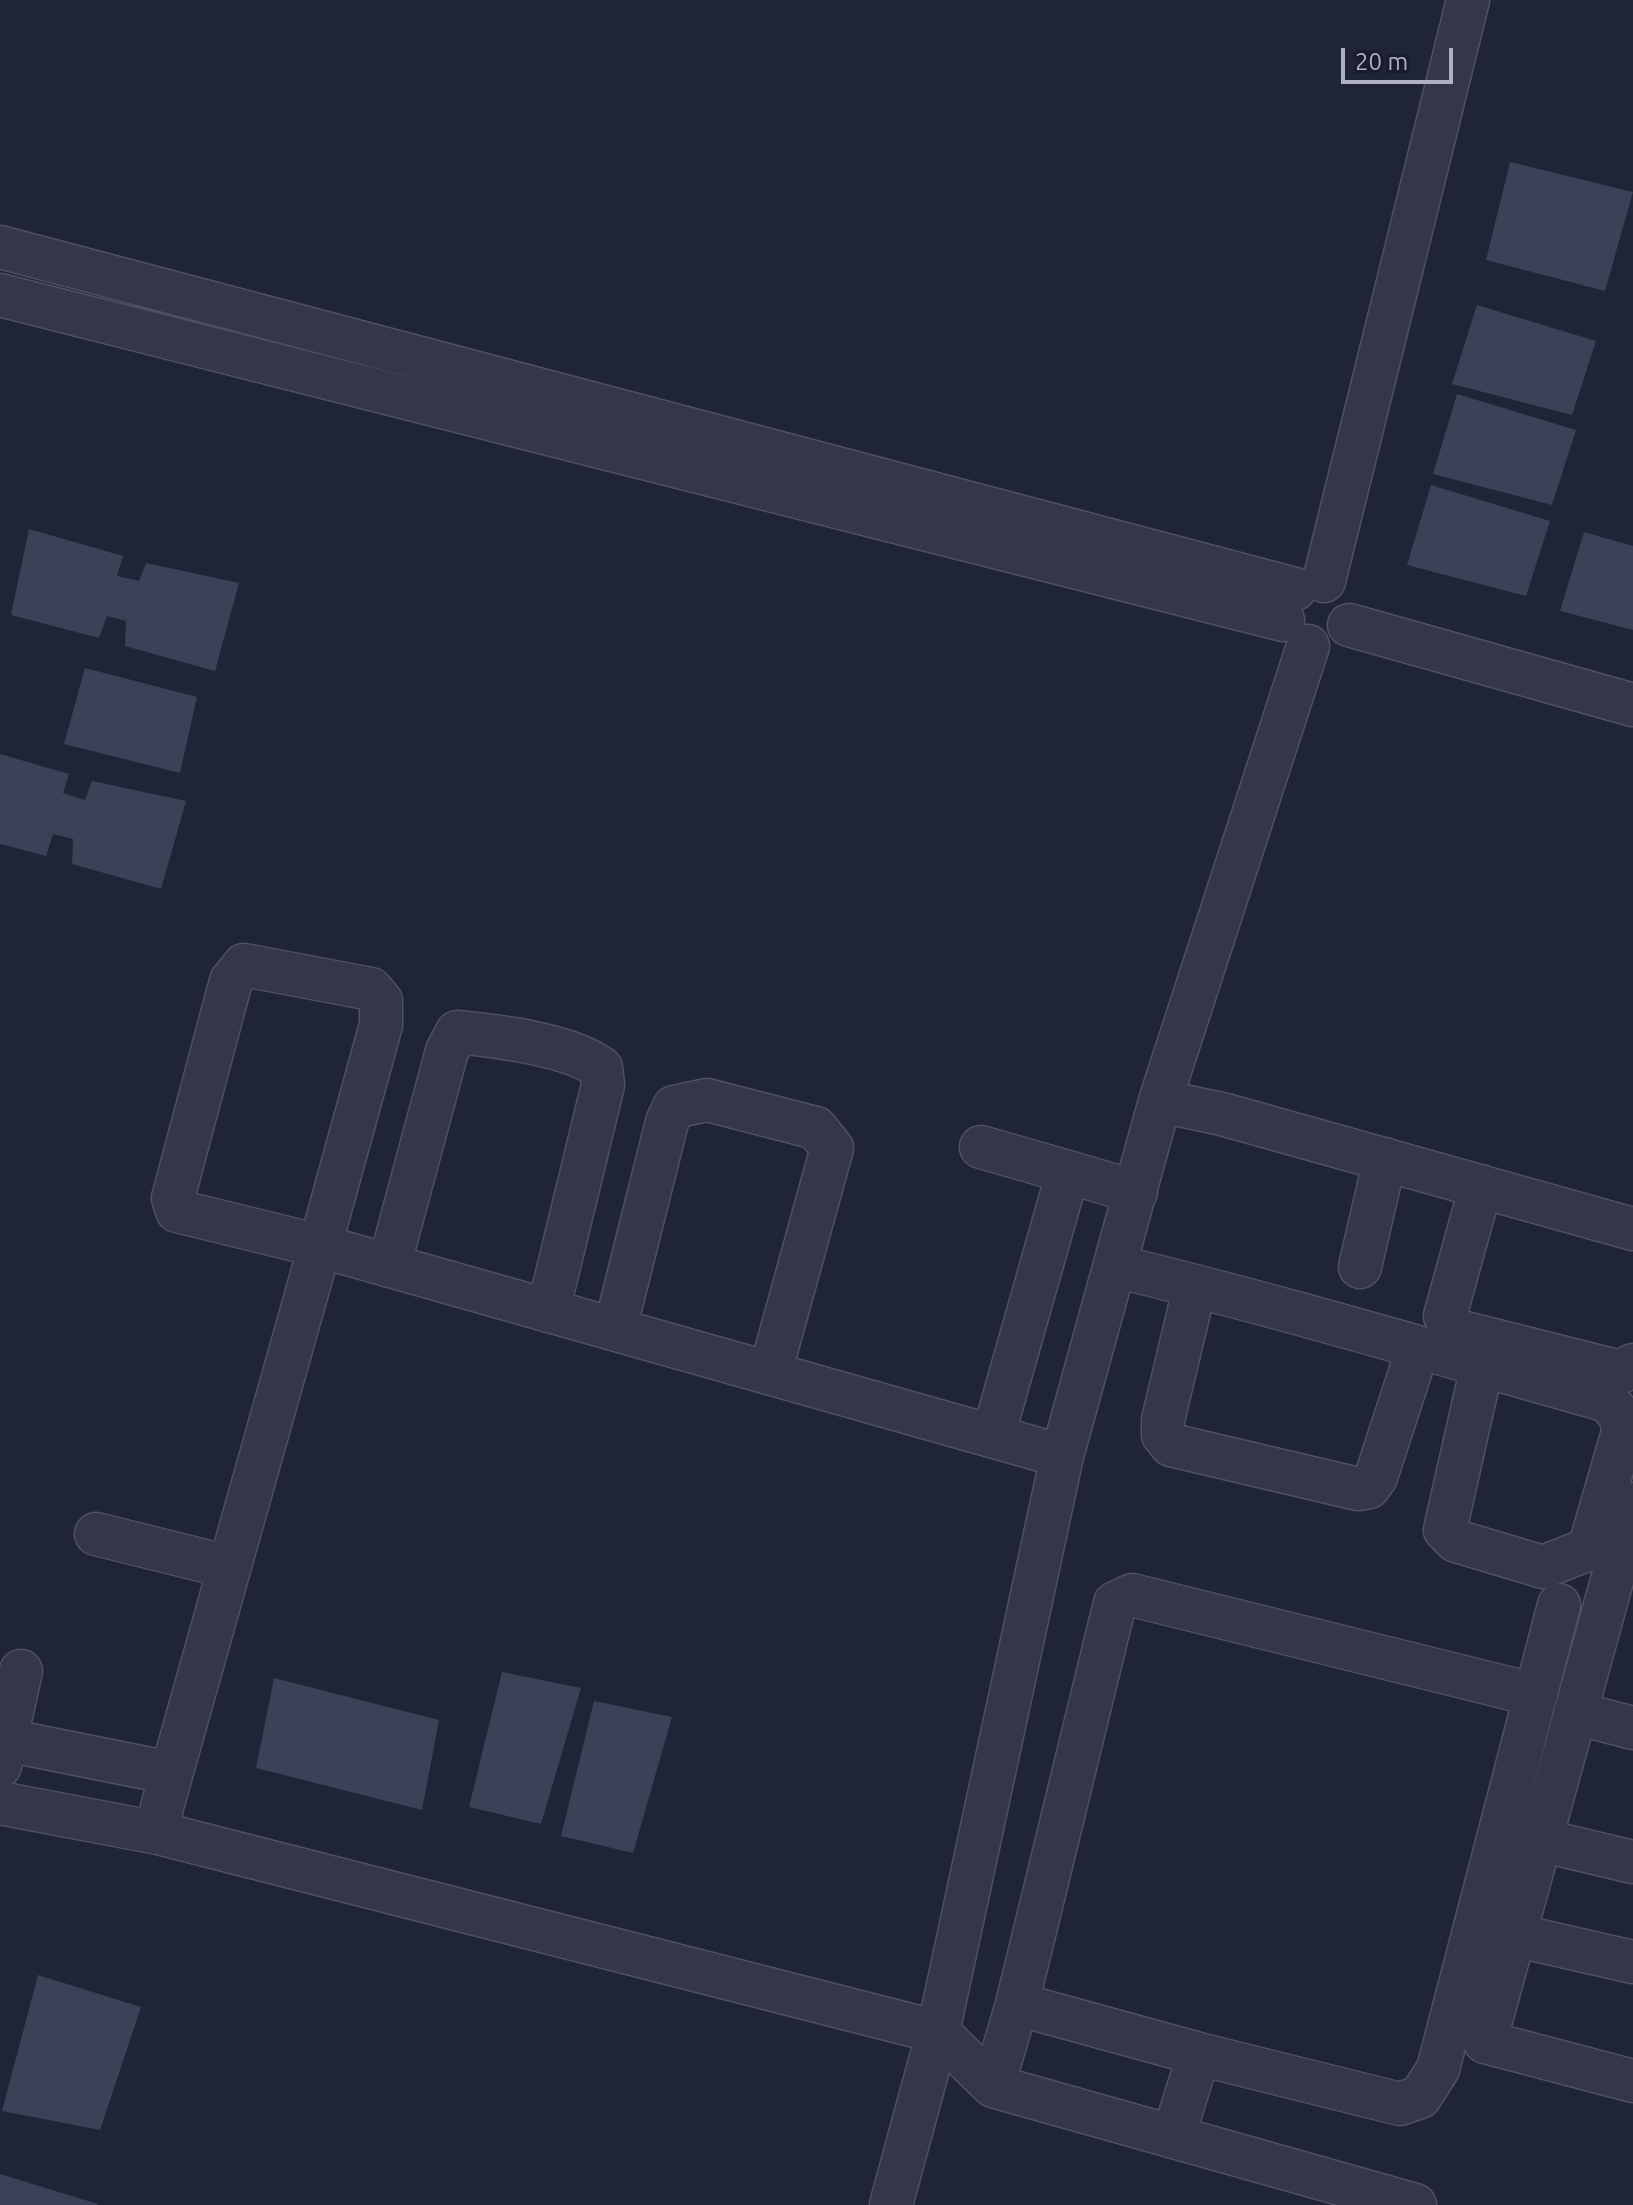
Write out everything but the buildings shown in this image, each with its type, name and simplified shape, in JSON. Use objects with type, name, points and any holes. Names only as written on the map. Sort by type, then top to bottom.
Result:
[{"type":"street","points":[[891,2205],[938,2032],[1062,1456],[1160,1101],[1303,609],[1468,0]]},
{"type":"street","points":[[0,247],[1303,609],[1325,647],[1343,635],[1349,625],[1633,705]]},
{"type":"street","points":[[0,295],[1303,609]]},
{"type":"street","points":[[158,1833],[171,1773],[320,1246],[381,1025],[381,1001],[371,989],[244,965],[231,981],[173,1198],[177,1211],[320,1246],[1062,1456]]},
{"type":"street","points":[[389,1266],[447,1051],[457,1032],[497,1036],[587,1057],[601,1068],[603,1085],[548,1311]]},
{"type":"street","points":[[615,1329],[667,1122],[674,1107],[707,1100],[816,1128],[832,1148],[770,1373]]},
{"type":"street","points":[[1160,1101],[1222,1114],[1633,1229]]},
{"type":"street","points":[[981,1147],[1136,1192]]},
{"type":"street","points":[[1360,1267],[1385,1159]]},
{"type":"street","points":[[993,1436],[1068,1172]]},
{"type":"street","points":[[1481,1186],[1445,1316],[1454,1330],[1621,1372],[1633,1365]]},
{"type":"street","points":[[1115,1266],[1195,1286],[1608,1401],[1621,1417],[1623,1432],[1589,1549],[1543,1567],[1456,1541],[1445,1530],[1482,1366]]},
{"type":"street","points":[[1195,1286],[1163,1420],[1163,1435],[1171,1445],[1358,1489],[1369,1487],[1376,1477],[1418,1348]]},
{"type":"street","points":[[1633,1504],[1623,1578],[1575,1713],[1485,2042],[1633,2081]]},
{"type":"street","points":[[96,1534],[229,1567]]},
{"type":"street","points":[[993,2086],[1017,2004],[1115,1603],[1132,1595],[1536,1695]]},
{"type":"street","points":[[1017,2004],[1400,2104],[1420,2097],[1438,2069],[1559,1605]]},
{"type":"street","points":[[21,1671],[3,1753],[171,1773]]},
{"type":"street","points":[[1575,1713],[1633,1728]]},
{"type":"street","points":[[0,1803],[158,1833],[938,2032],[993,2086],[1415,2205]]},
{"type":"street","points":[[1540,1840],[1633,1862]]},
{"type":"street","points":[[1514,1935],[1633,1962]]},
{"type":"street","points":[[1173,2137],[1199,2054]]}]
